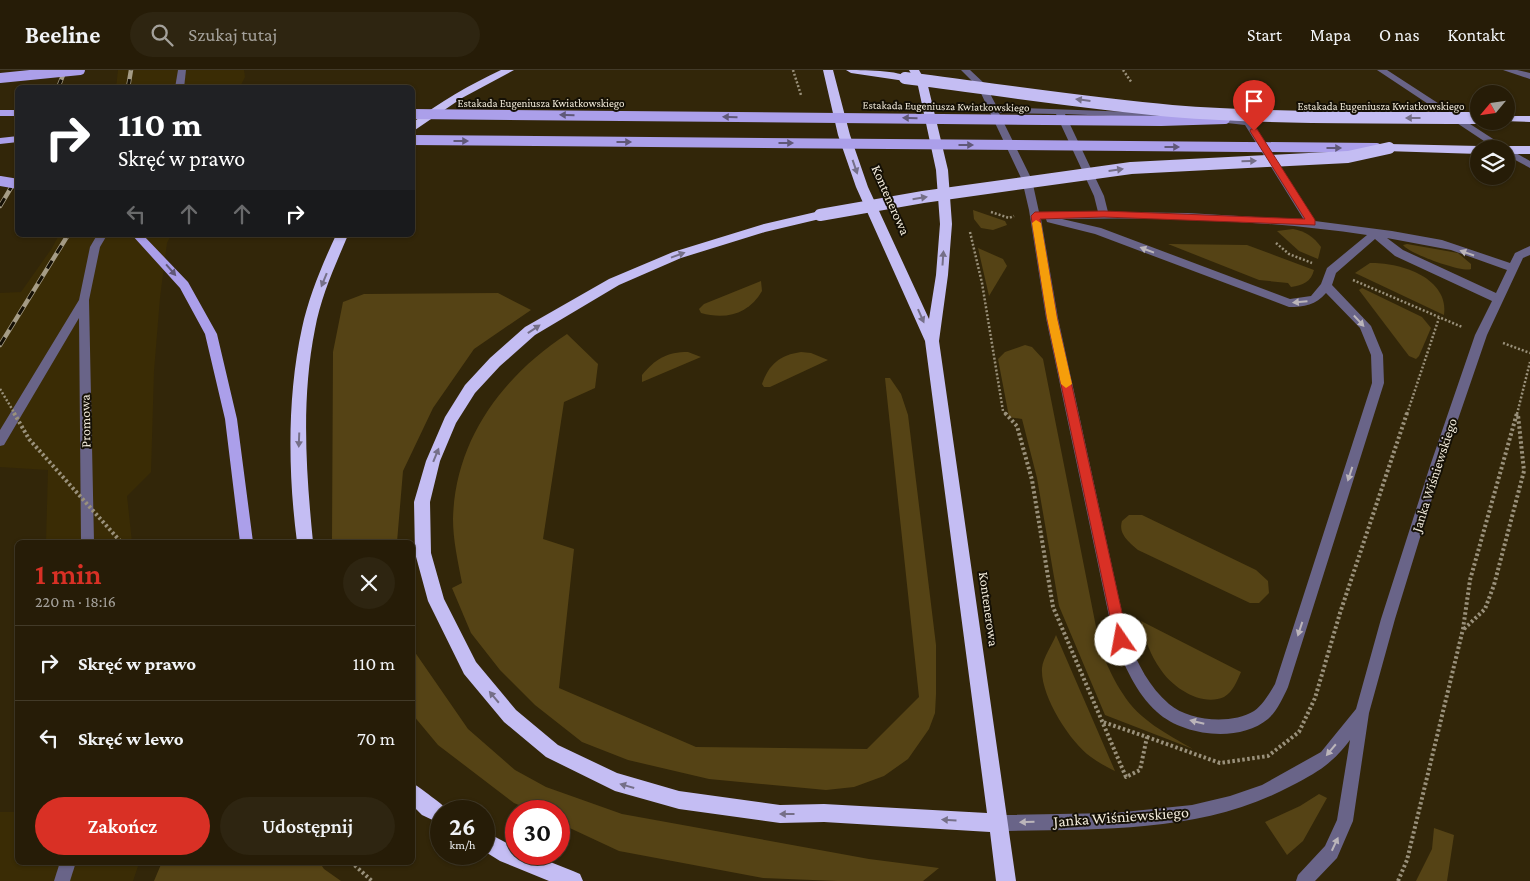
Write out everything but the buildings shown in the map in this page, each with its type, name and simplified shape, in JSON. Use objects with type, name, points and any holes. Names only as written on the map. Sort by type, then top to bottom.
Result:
[{"type":"highway","points":[[415,127],[442,105],[475,86],[509,70]]},
{"type":"highway","name":"Kontenerowa","points":[[828,70],[844,135],[862,187],[932,341]]},
{"type":"highway","points":[[851,70],[1132,107],[1317,117]]},
{"type":"highway","name":"Kontenerowa","points":[[914,70],[923,86],[943,179],[946,224],[943,267],[932,341],[1006,881]]},
{"type":"highway","name":"Estakada Eugeniusza Kwiatkowskiego","points":[[1317,117],[1470,118]]},
{"type":"highway","points":[[1515,119],[1530,119]]},
{"type":"highway","points":[[998,823],[824,813],[780,814],[679,800],[615,782],[552,751],[510,716],[470,668],[436,601],[423,553],[422,502],[433,461],[450,421],[470,389],[495,362],[530,331],[568,307],[614,282],[677,255],[820,214],[924,197],[1131,168],[1348,157],[1390,148],[1470,150]]},
{"type":"highway","points":[[1515,150],[1530,150]]},
{"type":"highway","points":[[305,540],[298,475],[304,353],[316,300],[341,237]]},
{"type":"highway","points":[[415,795],[430,809]]},
{"type":"highway","points":[[495,847],[507,854],[573,881]]},
{"type":"main road","points":[[0,78],[80,70]]},
{"type":"main road","points":[[0,112],[15,113]]},
{"type":"main road","name":"Estakada Eugeniusza Kwiatkowskiego","points":[[415,114],[1161,121],[1317,117]]},
{"type":"main road","points":[[0,137],[15,138]]},
{"type":"main road","points":[[0,141],[15,138]]},
{"type":"main road","points":[[415,140],[1390,148]]},
{"type":"main road","points":[[0,181],[15,184]]},
{"type":"main road","points":[[139,237],[184,285],[211,334],[231,419],[247,540]]},
{"type":"street","points":[[180,85],[182,70]]},
{"type":"street","points":[[965,70],[982,86],[1027,180],[1052,318],[1121,640],[1134,672],[1150,695],[1175,716],[1202,724],[1222,726],[1242,724],[1259,716],[1272,704],[1283,679],[1378,383],[1377,355],[1365,326],[1326,286]]},
{"type":"street","points":[[1381,70],[1490,140]]},
{"type":"street","points":[[1507,70],[1530,76]]},
{"type":"street","points":[[994,110],[1143,114],[1248,122],[1311,223]]},
{"type":"street","points":[[1059,111],[1099,196],[1104,214]]},
{"type":"street","points":[[1515,156],[1530,165]]},
{"type":"street","points":[[1035,216],[1104,214],[1311,223],[1443,244],[1513,268]]},
{"type":"street","points":[[1035,216],[1097,231],[1289,303],[1299,303],[1315,299],[1326,286],[1331,270],[1375,233]]},
{"type":"street","points":[[1375,233],[1399,253],[1498,299]]},
{"type":"street","name":"Promowa","points":[[87,540],[84,300],[95,247],[101,237]]},
{"type":"street","name":"Janka Wiśniewskiego","points":[[1304,881],[1331,852],[1346,821],[1362,713],[1388,619],[1436,466],[1481,334],[1519,256],[1530,250]]},
{"type":"street","name":"Promowa","points":[[0,441],[84,300]]},
{"type":"street","name":"Janka Wiśniewskiego","points":[[998,823],[1135,819],[1208,810],[1252,796],[1286,782],[1325,757],[1362,713]]},
{"type":"street","points":[[62,881],[67,865]]},
{"type":"path","points":[[793,70],[799,94],[815,103],[836,104]]},
{"type":"path","points":[[970,231],[982,283],[1003,411],[1017,426],[1032,480],[1053,607],[1126,777],[1140,770],[1147,737],[1103,722]]},
{"type":"path","points":[[1399,880],[1407,860],[1463,629],[1470,580],[1530,362]]},
{"type":"path","points":[[0,389],[29,439],[119,540]]},
{"type":"path","points":[[1463,629],[1486,609],[1524,471],[1517,413]]},
{"type":"path","points":[[354,865],[372,881]]},
{"type":"shaded area","points":[[118,70],[244,70],[245,77],[241,85],[116,85]]},
{"type":"shaded area","points":[[973,210],[1005,221],[1007,225],[993,230],[981,228],[974,219]]},
{"type":"shaded area","points":[[1293,229],[1305,233],[1318,243],[1321,247],[1318,259],[1299,251],[1277,231]]},
{"type":"shaded area","points":[[58,237],[170,237],[167,243],[160,298],[154,371],[151,472],[127,496],[132,540],[46,540],[48,470],[0,467],[0,293],[21,292]]},
{"type":"shaded area","points":[[1168,244],[1247,245],[1314,270],[1306,282],[1291,287],[1288,283],[1259,280]]},
{"type":"shaded area","points":[[1407,244],[1458,253],[1471,264],[1471,269],[1457,268],[1424,257],[1403,245]]},
{"type":"shaded area","points":[[978,248],[1003,259],[1007,266],[989,296]]},
{"type":"shaded area","points":[[1370,263],[1394,265],[1420,274],[1439,291],[1443,302],[1444,315],[1355,273]]},
{"type":"shaded area","points":[[761,281],[762,291],[757,299],[744,310],[719,316],[701,313],[699,309],[704,304]]},
{"type":"shaded area","points":[[1362,288],[1422,317],[1431,328],[1416,359],[1409,356],[1359,290]]},
{"type":"shaded area","points":[[498,293],[531,310],[474,349],[433,408],[403,471],[397,540],[332,540],[333,352],[343,302],[364,294]]},
{"type":"shaded area","points":[[567,334],[598,364],[595,388],[564,402],[543,539],[574,549],[559,688],[696,747],[867,749],[919,697],[885,378],[890,378],[901,394],[908,415],[936,645],[935,713],[929,729],[908,759],[884,776],[854,787],[826,790],[709,779],[628,760],[582,742],[535,705],[500,670],[471,633],[452,588],[462,583],[453,527],[456,490],[463,462],[473,436],[487,412],[522,369]]},
{"type":"shaded area","points":[[1025,345],[1032,347],[1043,359],[1101,652],[1120,689],[1137,711],[1154,726],[1193,749],[1105,715],[1059,606],[1037,478],[1022,419],[1009,417],[998,359],[1005,352]]},
{"type":"shaded area","points":[[688,352],[701,357],[642,382],[642,375],[662,357],[674,353]]},
{"type":"shaded area","points":[[801,352],[811,353],[828,360],[770,387],[764,387],[762,384],[765,377],[776,362],[787,355]]},
{"type":"shaded area","points":[[1129,515],[1142,515],[1256,570],[1268,581],[1269,593],[1259,603],[1250,603],[1138,550],[1123,534],[1122,521]]},
{"type":"shaded area","points":[[1141,621],[1241,672],[1232,689],[1224,697],[1207,700],[1198,698],[1180,689],[1166,677],[1154,659]]},
{"type":"shaded area","points":[[1056,635],[1115,771],[1091,757],[1074,741],[1051,704],[1043,679],[1042,668]]},
{"type":"shaded area","points":[[415,652],[468,729],[515,770],[546,787],[622,814],[869,859],[939,868],[923,881],[837,881],[763,878],[619,851],[570,828],[570,800],[510,800],[438,745],[415,717]]},
{"type":"shaded area","points":[[1319,794],[1327,798],[1303,841],[1287,855],[1265,822],[1300,806]]},
{"type":"shaded area","points":[[0,812],[15,812],[15,865],[138,865],[133,881],[0,881]]},
{"type":"shaded area","points":[[1434,828],[1454,835],[1447,881],[1416,881],[1432,849]]},
{"type":"shaded area","points":[[161,865],[321,865],[341,881],[154,881]]},
{"type":"railway","points":[[59,85],[65,70]]},
{"type":"railway","points":[[128,85],[131,70]]},
{"type":"railway","points":[[0,206],[15,181]]},
{"type":"railway","points":[[0,345],[67,237]]},
{"type":"slow traffic","points":[[1036,223],[1052,318],[1066,384]]},
{"type":"route","points":[[1121,640],[1052,318],[1035,216],[1104,214],[1259,219],[1311,223],[1286,186],[1254,131]]}]
